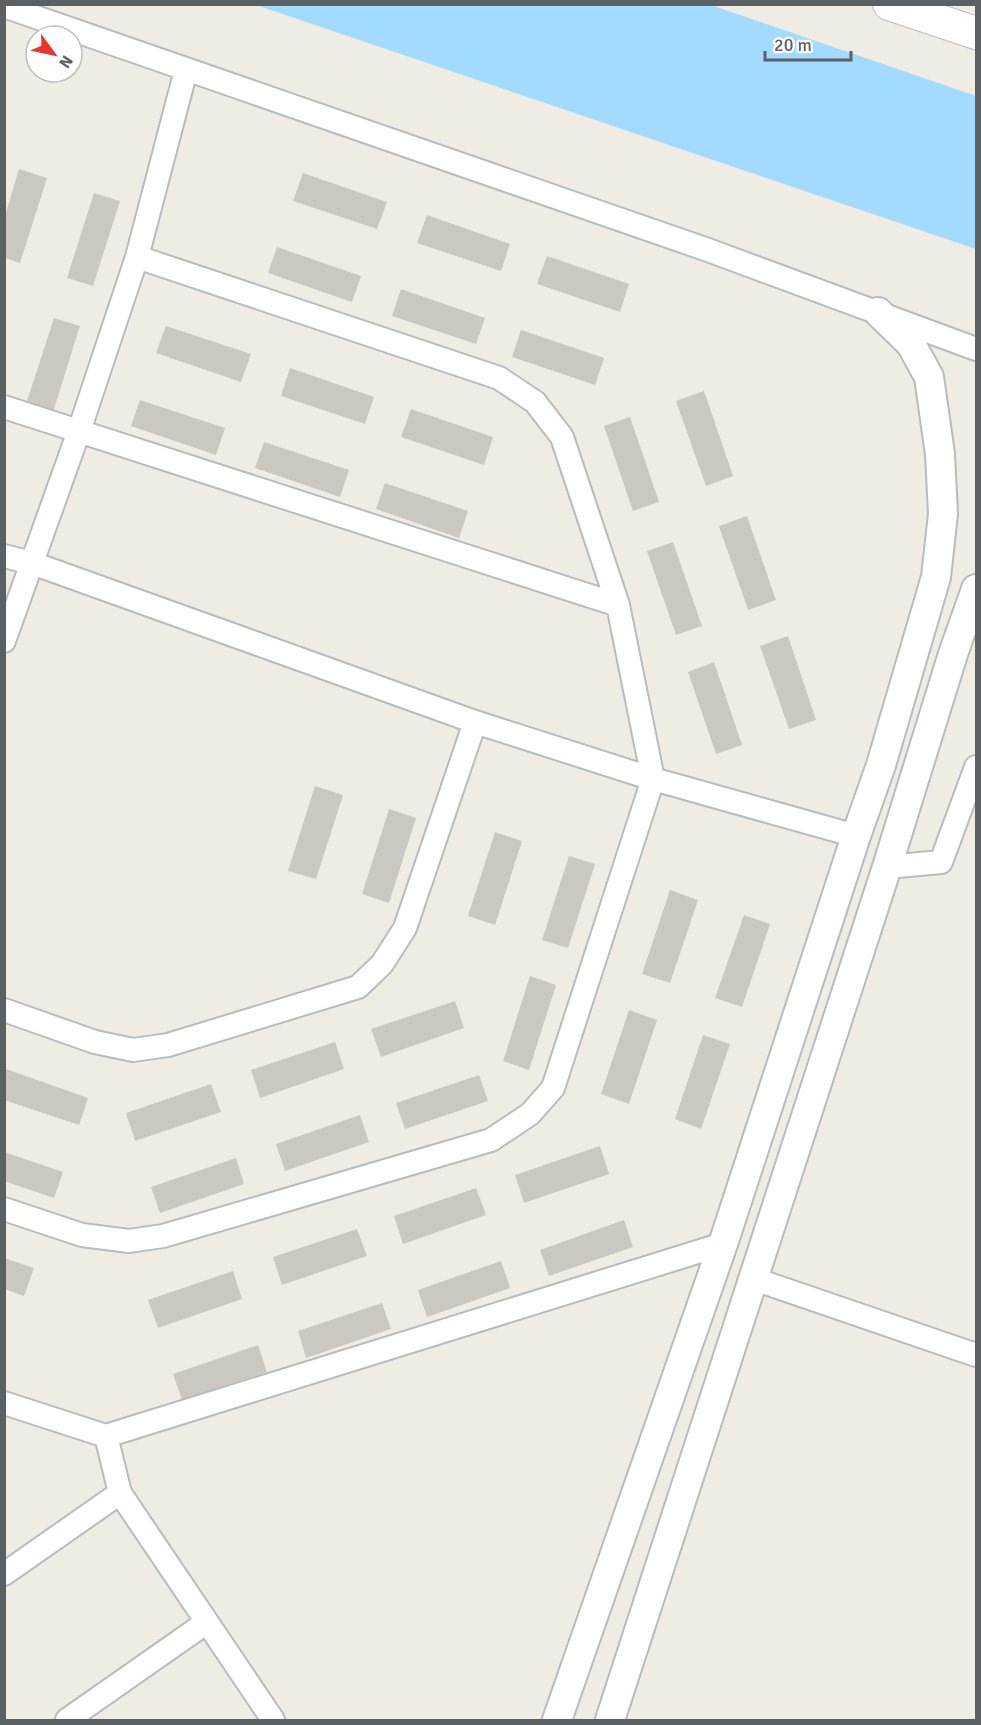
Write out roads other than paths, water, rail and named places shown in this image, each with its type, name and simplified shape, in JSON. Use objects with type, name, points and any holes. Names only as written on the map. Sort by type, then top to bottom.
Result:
[{"type":"main road","points":[[890,4],[976,33]]},
{"type":"street","points":[[4,6],[697,246],[976,349]]},
{"type":"street","points":[[4,641],[79,431],[136,257],[186,70]]},
{"type":"street","points":[[4,1209],[82,1235],[129,1241],[162,1236],[490,1140],[530,1114],[553,1088],[653,779],[618,605],[562,436],[534,402],[499,378],[136,257]]},
{"type":"street","points":[[557,1720],[723,1244],[881,765],[936,577],[943,514],[940,454],[929,377],[911,344],[878,312]]},
{"type":"street","points":[[4,407],[618,605]]},
{"type":"street","points":[[4,556],[32,563],[475,722],[653,779],[856,836]]},
{"type":"street","points":[[610,1720],[888,867],[953,654],[976,589]]},
{"type":"street","points":[[4,1010],[95,1042],[133,1050],[168,1044],[358,987],[382,964],[405,928],[475,722]]},
{"type":"street","points":[[888,867],[941,862],[976,767]]},
{"type":"street","points":[[4,1402],[106,1436],[723,1244]]},
{"type":"street","points":[[754,1279],[976,1355]]},
{"type":"street","points":[[106,1436],[120,1493],[273,1720]]},
{"type":"street","points":[[4,1574],[120,1493]]},
{"type":"street","points":[[67,1720],[207,1622]]},
{"type":"water","points":[[256,5],[711,5],[976,96],[976,249]]}]
